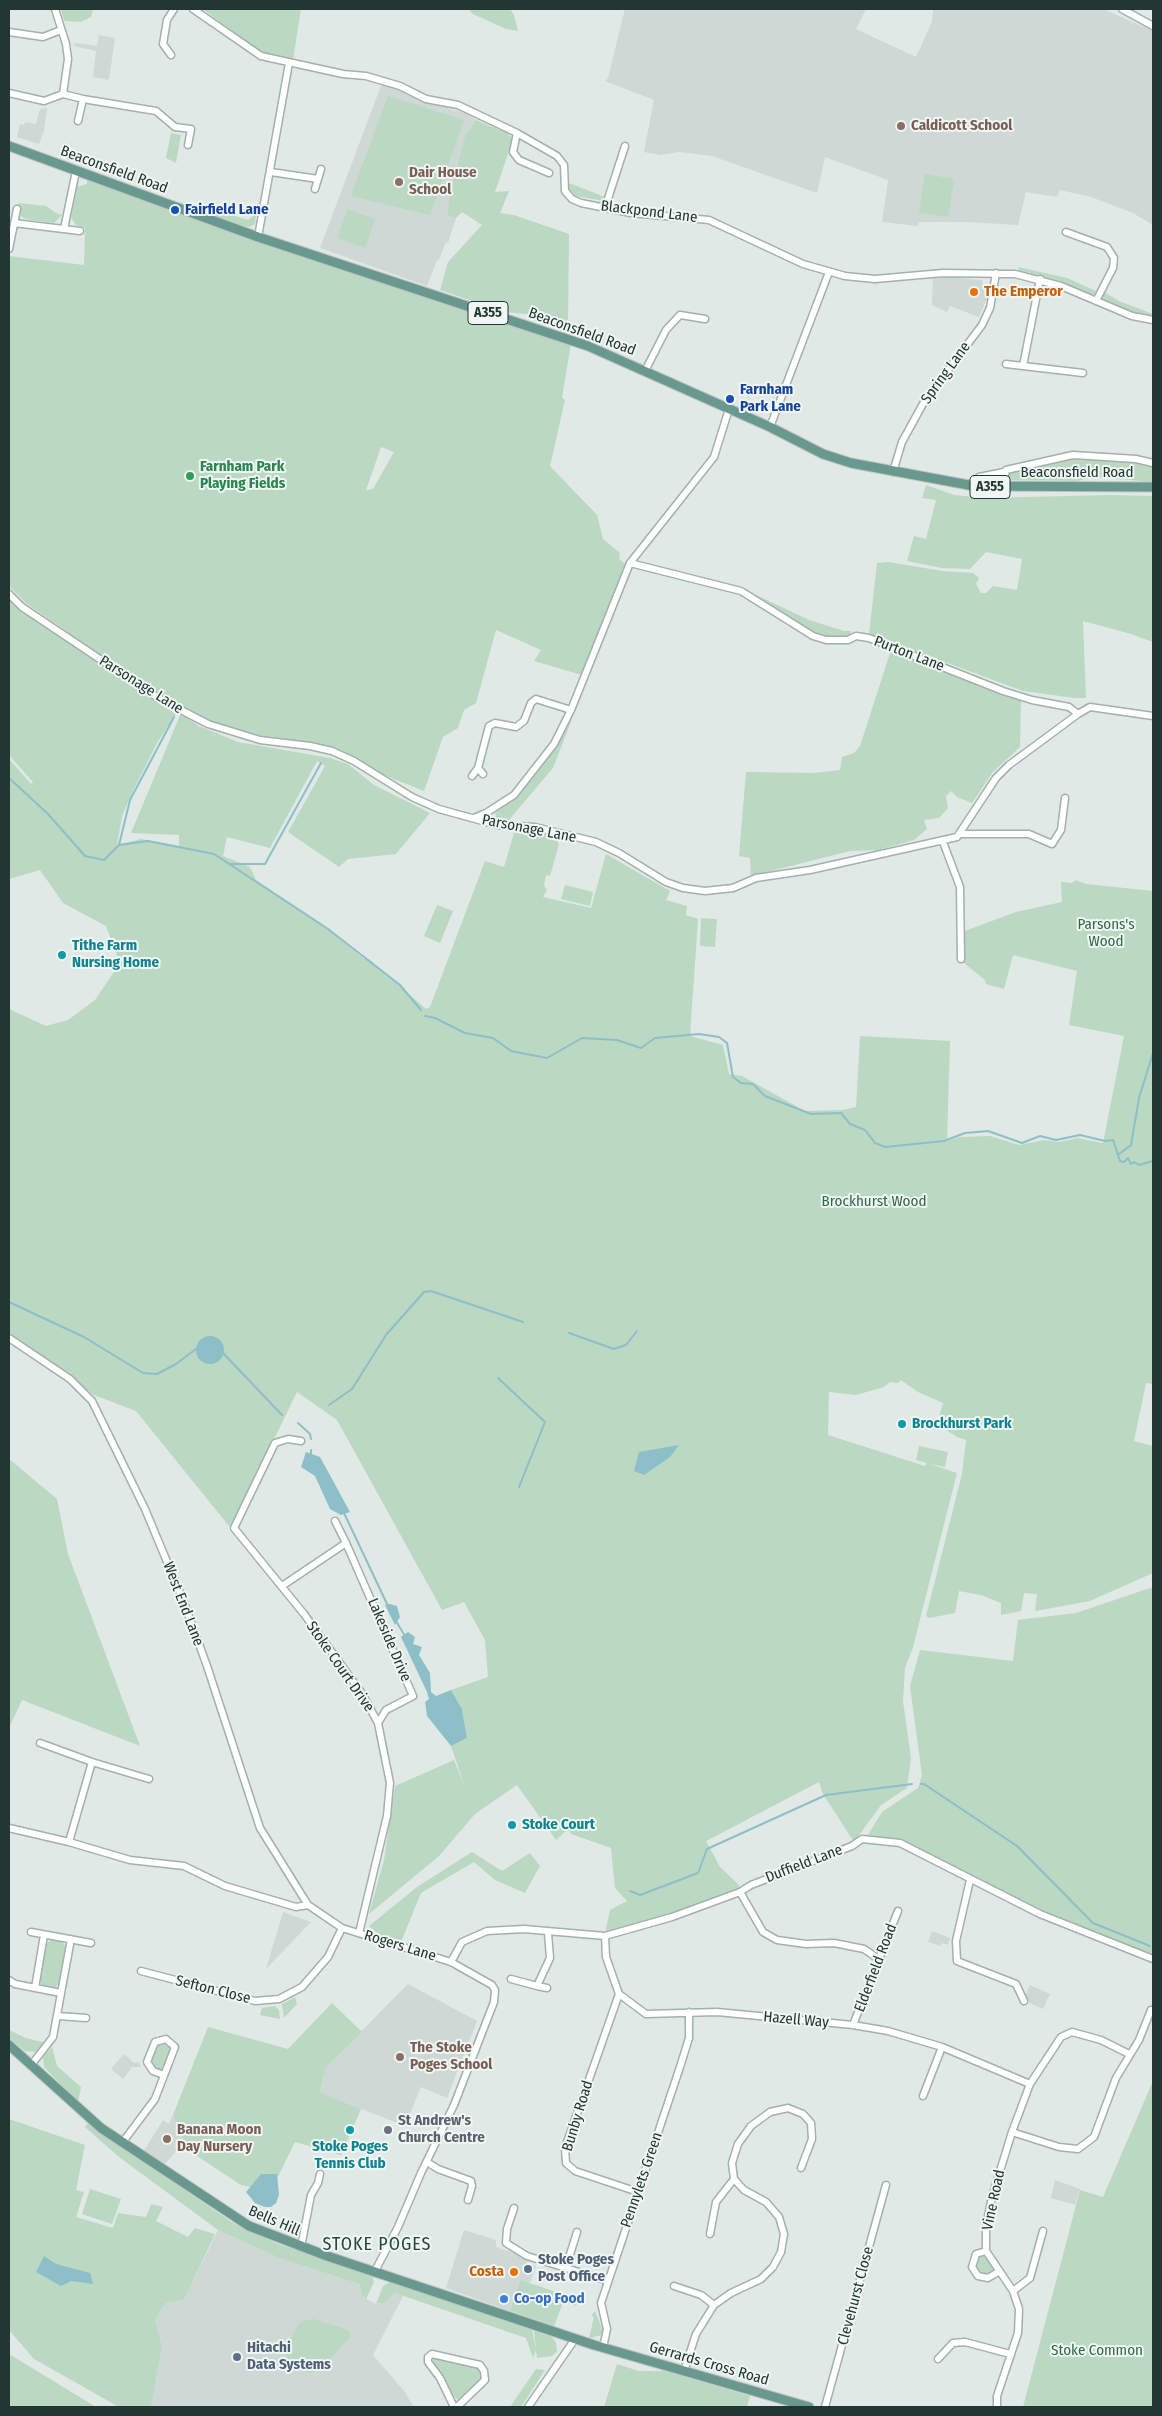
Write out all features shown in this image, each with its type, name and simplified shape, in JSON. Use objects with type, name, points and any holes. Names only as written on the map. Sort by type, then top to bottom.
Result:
[{"type":"main road","name":"Beaconsfield Road","points":[[9,146],[258,237],[584,345],[770,427],[823,454],[850,463],[950,483],[1002,488],[1153,488]]},
{"type":"main road","name":"Bells Hill","points":[[9,2044],[101,2128],[235,2219],[301,2247],[603,2348]]},
{"type":"main road","name":"Gerrards Cross Road","points":[[603,2348],[809,2407]]},
{"type":"street","points":[[55,9],[60,30],[66,44],[68,59],[63,94]]},
{"type":"street","points":[[171,55],[163,44],[167,20],[174,9]]},
{"type":"street","name":"Blackpond Lane","points":[[193,9],[261,56],[343,74],[366,76],[400,86],[426,99],[458,105],[517,133],[525,140],[552,151],[561,160],[564,165],[565,191],[572,199],[631,213],[709,220],[803,264],[829,272],[875,279],[943,273],[1015,274],[1040,279],[1132,316],[1153,320]]},
{"type":"street","points":[[1122,9],[1153,26]]},
{"type":"street","points":[[9,32],[43,37],[60,30]]},
{"type":"street","points":[[258,237],[271,172],[288,63]]},
{"type":"street","points":[[9,93],[44,101],[63,94],[83,99],[156,110],[175,127],[191,129],[188,145]]},
{"type":"street","points":[[78,122],[83,99]]},
{"type":"street","points":[[517,133],[513,152],[519,160],[549,173]]},
{"type":"street","points":[[605,208],[625,146]]},
{"type":"street","points":[[315,189],[322,169]]},
{"type":"street","points":[[64,229],[76,171]]},
{"type":"street","points":[[271,172],[318,179]]},
{"type":"street","points":[[9,249],[17,209]]},
{"type":"street","points":[[14,223],[80,231]]},
{"type":"street","points":[[1066,232],[1107,248],[1114,258],[1113,268],[1096,301]]},
{"type":"street","points":[[770,427],[829,272]]},
{"type":"street","name":"Spring Lane","points":[[893,472],[902,442],[924,402],[982,325],[990,308],[996,273]]},
{"type":"street","points":[[1023,366],[1040,279]]},
{"type":"street","points":[[645,371],[666,330],[680,315],[705,319]]},
{"type":"street","points":[[1006,364],[1083,373]]},
{"type":"street","points":[[474,818],[486,813],[514,795],[554,744],[571,710],[630,563],[714,457],[729,409]]},
{"type":"street","name":"Beaconsfield Road","points":[[1002,488],[1004,472],[1083,455],[1136,460],[1153,464]]},
{"type":"street","points":[[979,477],[1004,472]]},
{"type":"street","name":"Purton Lane","points":[[630,563],[741,591],[814,636],[826,640],[848,640],[856,636],[868,638],[1003,691],[1032,700],[1069,707],[1078,714]]},
{"type":"street","name":"Parsonage Lane","points":[[9,594],[22,607],[158,698],[208,724],[260,740],[310,746],[332,751],[354,761],[412,797],[439,808],[498,825],[535,827],[596,842],[619,853],[666,882],[683,888],[705,891],[733,888],[756,878],[810,870],[957,838],[996,778],[1009,765],[1078,714],[1090,707],[1153,716]]},
{"type":"street","points":[[472,776],[478,768],[489,726],[495,724],[516,727],[524,721],[531,703],[536,699],[571,710]]},
{"type":"street","points":[[478,768],[483,774]]},
{"type":"street","points":[[959,834],[1029,834],[1052,844],[1061,830],[1065,798]]},
{"type":"street","points":[[943,842],[960,886],[961,959]]},
{"type":"street","name":"West End Lane","points":[[9,1338],[70,1379],[92,1401],[145,1509],[183,1600],[207,1666],[260,1828],[308,1905]]},
{"type":"street","name":"Stoke Court Drive","points":[[301,1441],[291,1437],[275,1443],[234,1528],[282,1586],[363,1695],[378,1723],[390,1783],[385,1825],[359,1933]]},
{"type":"street","name":"Lakeside Drive","points":[[335,1521],[413,1696],[386,1710],[378,1723]]},
{"type":"street","points":[[282,1586],[346,1543]]},
{"type":"street","points":[[40,1743],[92,1762],[149,1779]]},
{"type":"street","points":[[69,1842],[92,1762]]},
{"type":"street","points":[[9,1828],[69,1842],[130,1860],[184,1866],[225,1886],[296,1908],[308,1905]]},
{"type":"street","name":"Duffield Lane","points":[[451,1962],[462,1942],[487,1931],[524,1929],[548,1933],[605,1936],[672,1917],[740,1892],[752,1885],[852,1846],[862,1839],[900,1843],[1040,1914],[1153,1959]]},
{"type":"street","points":[[970,1880],[956,1941],[957,1961],[1016,1984],[1024,2001]]},
{"type":"street","points":[[740,1892],[763,1932],[777,1940],[841,1945],[864,1949],[880,1960]]},
{"type":"street","name":"Rogers Lane","points":[[308,1905],[342,1928],[451,1962],[492,1985],[496,1996],[454,2105],[398,2227],[375,2271]]},
{"type":"street","name":"Elderfield Road","points":[[853,2025],[898,1911]]},
{"type":"street","name":"Sefton Close","points":[[140,1971],[255,2001],[279,1999],[302,1987],[328,1957],[342,1928]]},
{"type":"street","points":[[31,1932],[91,1943]]},
{"type":"street","points":[[537,1986],[550,1958],[548,1933]]},
{"type":"street","points":[[35,1988],[44,1935]]},
{"type":"street","points":[[605,1936],[606,1957],[619,1994]]},
{"type":"street","points":[[32,2064],[53,2037],[71,1939]]},
{"type":"street","points":[[511,1979],[547,1988]]},
{"type":"street","points":[[9,1980],[15,1984],[62,1993]]},
{"type":"street","name":"Hazell Way","points":[[619,1994],[646,2014],[717,2012],[853,2025],[888,2031],[942,2047],[1030,2084]]},
{"type":"street","name":"Bunby Road","points":[[619,1994],[565,2148],[566,2163],[575,2171],[638,2192]]},
{"type":"street","points":[[1012,2132],[1059,2147],[1078,2149],[1094,2137],[1116,2078],[1139,2040],[1151,2010]]},
{"type":"street","name":"Pennylets Green","points":[[603,2348],[607,2329],[602,2303],[689,2038],[689,2012]]},
{"type":"street","points":[[58,2016],[86,2018]]},
{"type":"street","name":"Vine Road","points":[[997,2407],[997,2396],[1018,2333],[1019,2309],[1013,2290],[998,2272],[986,2250],[986,2226],[992,2197],[1012,2132],[1030,2084],[1061,2037],[1072,2032],[1101,2040],[1129,2054]]},
{"type":"street","points":[[122,2143],[155,2099],[164,2076],[175,2047],[166,2039],[155,2042],[147,2062],[153,2071],[164,2076]]},
{"type":"street","points":[[923,2096],[942,2047]]},
{"type":"street","points":[[684,2371],[696,2334],[714,2305],[731,2292],[760,2279],[773,2267],[781,2252],[784,2234],[779,2216],[766,2202],[744,2190],[734,2179],[732,2163],[738,2144],[751,2126],[770,2112],[788,2108],[803,2114],[811,2123],[812,2139],[801,2168]]},
{"type":"street","points":[[427,2162],[438,2169],[471,2181],[472,2186],[468,2200]]},
{"type":"street","points":[[301,2247],[311,2195],[318,2183],[320,2174]]},
{"type":"street","points":[[710,2234],[716,2202],[734,2179]]},
{"type":"street","name":"Clevehurst Close","points":[[825,2407],[886,2185]]},
{"type":"street","points":[[514,2208],[507,2229],[506,2243],[527,2256],[608,2281]]},
{"type":"street","points":[[1013,2290],[1030,2278],[1043,2231]]},
{"type":"street","points":[[566,2267],[577,2232]]},
{"type":"street","points":[[986,2250],[976,2254],[972,2267],[978,2276],[988,2278],[998,2272]]},
{"type":"street","points":[[674,2286],[701,2295],[714,2305]]},
{"type":"street","points":[[528,2407],[575,2339]]},
{"type":"street","points":[[938,2359],[953,2344],[965,2342],[1010,2354]]},
{"type":"street","points":[[432,2354],[480,2365],[484,2371],[484,2380],[456,2407],[440,2378],[428,2362],[428,2357],[432,2354]]},
{"type":"shaded area","name":"Caldicott School","points":[[625,9],[866,9],[856,29],[916,57],[932,22],[933,10],[1103,9],[1153,31],[1153,225],[1133,213],[1091,197],[1060,190],[1057,197],[1026,192],[1018,225],[919,222],[918,226],[882,222],[888,180],[825,157],[817,193],[712,156],[679,152],[660,155],[644,152],[654,100],[605,81],[608,78]]},
{"type":"shaded area","points":[[99,35],[115,38],[109,80],[93,77],[96,51],[74,46],[75,43],[97,46]]},
{"type":"shaded area","name":"Dair House School","points":[[382,83],[419,100],[465,113],[476,120],[465,136],[453,216],[456,218],[448,243],[446,242],[439,260],[437,260],[427,286],[320,248]]},
{"type":"shaded area","points":[[47,108],[44,131],[39,144],[17,137],[20,124],[24,125],[25,122],[36,124],[40,109]]},
{"type":"shaded area","points":[[933,275],[982,280],[987,298],[979,317],[950,306],[947,312],[932,305]]},
{"type":"shaded area","points":[[283,1912],[311,1922],[266,1969]]},
{"type":"shaded area","points":[[932,1931],[950,1938],[948,1945],[942,1943],[940,1946],[928,1942]]},
{"type":"shaded area","name":"The Stoke Poges School","points":[[408,1984],[477,2021],[447,2098],[421,2087],[405,2126],[318,2092],[326,2067]]},
{"type":"shaded area","points":[[1030,1985],[1050,1994],[1043,2009],[1023,2000]]},
{"type":"shaded area","points":[[124,2054],[134,2063],[139,2062],[141,2067],[132,2067],[123,2079],[111,2069]]},
{"type":"shaded area","name":"Banana Moon Day Nursery","points":[[173,2115],[184,2142],[163,2166],[144,2151],[163,2120],[169,2124]]},
{"type":"shaded area","points":[[1055,2180],[1080,2189],[1075,2205],[1051,2198]]},
{"type":"shaded area","points":[[218,2230],[279,2258],[361,2284],[363,2297],[376,2304],[381,2304],[395,2293],[403,2296],[373,2355],[404,2391],[414,2407],[151,2407],[162,2346],[155,2320],[166,2303],[184,2300]]},
{"type":"shaded area","points":[[464,2230],[496,2240],[496,2247],[528,2258],[527,2263],[536,2266],[530,2283],[520,2280],[510,2311],[446,2288]]},
{"type":"green space","points":[[61,9],[93,9],[91,17],[81,22],[64,21]]},
{"type":"green space","points":[[203,9],[301,9],[293,60],[259,51]]},
{"type":"green space","points":[[468,9],[510,9],[514,15],[518,31],[506,29],[473,14]]},
{"type":"green space","points":[[388,96],[464,120],[430,215],[351,196]]},
{"type":"green space","points":[[476,120],[507,133],[513,139],[495,192],[509,191],[500,213],[514,215],[569,234],[568,324],[546,316],[505,312],[440,290],[448,262],[482,225],[462,212],[456,218],[448,215],[449,201],[465,136]]},
{"type":"green space","points":[[171,133],[181,135],[176,163],[166,158]]},
{"type":"green space","points":[[925,174],[954,179],[948,217],[919,213]]},
{"type":"green space","name":"Farnham Park Playing Fields","points":[[87,179],[571,343],[562,398],[565,400],[550,466],[597,515],[603,539],[620,553],[619,559],[626,565],[582,675],[534,661],[541,650],[496,630],[476,703],[464,710],[458,728],[443,737],[424,791],[384,775],[345,753],[322,745],[240,732],[209,722],[158,695],[88,650],[65,630],[27,604],[9,586],[9,256],[84,265],[85,228],[76,225],[71,218],[77,187],[87,184]],"holes":[[[381,447],[394,452],[373,489],[366,490]]]},
{"type":"green space","points":[[569,183],[605,197],[604,201],[576,196],[569,190]]},
{"type":"green space","points":[[19,203],[46,206],[62,215],[54,223],[25,219],[21,216],[21,212],[17,211]]},
{"type":"green space","points":[[348,209],[375,219],[365,248],[337,238]]},
{"type":"green space","points":[[217,211],[248,220],[256,214],[255,224],[249,227],[240,225],[216,216]]},
{"type":"green space","points":[[1018,267],[1067,278],[1096,291],[1095,294],[1088,294],[1065,284],[1019,271]]},
{"type":"green space","points":[[1104,292],[1119,301],[1153,314],[1153,317],[1128,311],[1103,300]]},
{"type":"green space","points":[[1070,459],[1108,459],[1153,466],[1153,482],[1096,477],[1077,481],[1008,480],[1008,472]]},
{"type":"green space","points":[[926,485],[954,495],[984,498],[1153,496],[1153,642],[1083,621],[1086,698],[1075,698],[1023,691],[869,634],[877,563],[889,562],[942,571],[973,573],[979,578],[976,584],[981,593],[986,593],[993,586],[1017,590],[1022,559],[986,552],[970,569],[942,568],[907,561],[914,536],[926,539],[936,500],[922,498]]},
{"type":"green space","points":[[752,593],[809,620],[844,631],[851,631],[850,637],[825,639]]},
{"type":"green space","points":[[9,597],[30,616],[119,678],[176,714],[157,743],[133,791],[122,816],[117,845],[141,839],[179,846],[179,835],[131,833],[181,713],[199,726],[238,742],[330,758],[348,764],[374,785],[430,813],[396,854],[348,859],[339,867],[288,832],[325,766],[317,761],[270,848],[227,837],[223,856],[250,867],[256,880],[318,921],[364,959],[369,959],[426,1009],[430,1007],[485,861],[504,867],[515,830],[528,830],[554,835],[559,844],[550,876],[546,875],[544,886],[547,890],[543,897],[591,908],[606,854],[670,891],[666,900],[687,906],[686,915],[698,919],[690,1036],[723,1045],[729,1074],[742,1076],[805,1111],[842,1110],[856,1107],[860,1036],[950,1041],[947,1141],[960,1137],[990,1136],[1019,1145],[1044,1140],[1059,1142],[1077,1138],[1103,1143],[1124,1036],[1069,1025],[1077,971],[1013,955],[1004,989],[986,984],[985,980],[964,963],[962,932],[1016,912],[1062,902],[1061,882],[1072,883],[1076,880],[1086,884],[1153,891],[1153,1384],[1146,1383],[1134,1441],[1153,1446],[1153,1573],[1090,1601],[1035,1611],[1037,1594],[1024,1593],[1021,1611],[1001,1615],[1001,1603],[981,1595],[959,1591],[955,1613],[929,1618],[926,1616],[962,1474],[966,1440],[957,1437],[937,1424],[943,1403],[918,1392],[901,1380],[898,1383],[890,1382],[884,1387],[856,1395],[829,1392],[828,1435],[925,1466],[927,1463],[916,1460],[919,1446],[948,1452],[945,1467],[930,1464],[957,1473],[913,1647],[905,1668],[903,1701],[911,1758],[907,1788],[881,1805],[854,1842],[823,1794],[819,1782],[706,1841],[720,1867],[738,1884],[740,1890],[672,1915],[605,1933],[610,1910],[627,1901],[615,1888],[611,1848],[571,1834],[568,1829],[556,1840],[517,1785],[475,1814],[439,1856],[369,1914],[384,1860],[395,1786],[454,1760],[465,1787],[451,1746],[467,1738],[462,1709],[451,1690],[488,1677],[485,1640],[464,1602],[442,1610],[337,1420],[297,1392],[237,1515],[229,1526],[136,1411],[94,1395],[62,1371],[24,1347],[9,1333],[9,1009],[46,1026],[68,1020],[95,1000],[120,963],[106,926],[63,903],[40,870],[9,879],[9,759],[31,784],[33,782],[9,755]]},
{"type":"green space","points":[[891,650],[919,663],[1021,700],[1020,747],[993,772],[972,803],[957,797],[951,791],[946,796],[948,808],[939,818],[924,820],[927,829],[914,840],[878,850],[850,851],[751,876],[750,858],[739,856],[746,772],[814,773],[840,770],[842,757],[854,753],[860,746]]},
{"type":"green space","points":[[572,719],[553,768],[508,821],[497,820],[495,813],[523,790],[555,748]]},
{"type":"green space","points":[[565,885],[593,892],[590,906],[561,899]]},
{"type":"green space","points":[[437,905],[453,911],[440,943],[424,936]]},
{"type":"green space","points":[[701,918],[717,919],[715,947],[700,946]]},
{"type":"green space","points":[[9,1459],[57,1499],[68,1554],[140,1746],[22,1700],[9,1728]]},
{"type":"green space","points":[[1153,1587],[1153,1957],[988,1887],[911,1844],[868,1835],[882,1812],[918,1788],[922,1775],[910,1686],[920,1650],[1013,1661],[1018,1620],[1076,1613]]},
{"type":"green space","points":[[472,1852],[502,1871],[530,1853],[540,1866],[525,1893],[495,1880],[474,1862],[421,1893],[401,1942],[379,1935],[369,1926],[417,1887]]},
{"type":"green space","points":[[52,1939],[61,1940],[66,1947],[61,1981],[54,1989],[43,1987],[39,1980],[46,1944]]},
{"type":"green space","points":[[295,1997],[297,2004],[284,2018],[282,2004]]},
{"type":"green space","points":[[332,2003],[362,2032],[326,2067],[319,2092],[361,2109],[341,2155],[295,2142],[271,2191],[241,2185],[194,2154],[196,2151],[184,2142],[173,2115],[208,2027],[288,2049]]},
{"type":"green space","points":[[275,2006],[279,2010],[280,2019],[260,2015],[262,2008]]},
{"type":"green space","points":[[9,2030],[26,2038],[46,2043],[38,2052],[25,2051],[9,2038]]},
{"type":"green space","points":[[159,2043],[166,2043],[172,2048],[166,2068],[159,2071],[155,2070],[151,2061]]},
{"type":"green space","points":[[52,2047],[57,2066],[81,2087],[78,2102],[44,2067],[43,2057]]},
{"type":"green space","name":"Stoke Common","points":[[1153,2081],[1153,2407],[1023,2407],[1080,2190],[1103,2197]]},
{"type":"green space","points":[[9,2119],[85,2145],[76,2190],[84,2192],[76,2217],[113,2228],[118,2213],[146,2217],[151,2204],[163,2207],[156,2221],[188,2237],[195,2228],[215,2234],[184,2300],[166,2303],[155,2320],[162,2346],[151,2407],[119,2407],[34,2359],[9,2330]]},
{"type":"green space","points":[[88,2123],[233,2223],[278,2244],[363,2270],[372,2275],[374,2282],[366,2299],[362,2295],[360,2284],[279,2258],[218,2230],[119,2157],[85,2127]]},
{"type":"green space","points":[[90,2189],[121,2199],[112,2224],[82,2214]]},
{"type":"green space","points":[[986,2256],[993,2269],[990,2275],[980,2274],[977,2270],[976,2259]]},
{"type":"green space","points":[[520,2280],[578,2299],[576,2306],[563,2302],[554,2326],[510,2311]]},
{"type":"green space","points":[[390,2282],[532,2330],[536,2350],[533,2358],[526,2338],[395,2293],[384,2303],[376,2304],[383,2286]]},
{"type":"green space","points":[[595,2311],[603,2331],[602,2335],[589,2338],[594,2317],[591,2316]]},
{"type":"green space","points":[[314,2319],[345,2329],[349,2332],[350,2337],[321,2370],[310,2373],[287,2361],[285,2350],[298,2325],[302,2321]]},
{"type":"green space","points":[[534,2331],[552,2337],[556,2343],[557,2351],[552,2356],[537,2358]]},
{"type":"green space","points":[[9,2354],[96,2407],[9,2407]]},
{"type":"green space","points":[[437,2356],[483,2371],[482,2380],[459,2400],[451,2395],[433,2365],[433,2358]]},
{"type":"green space","points":[[617,2364],[639,2371],[665,2371],[750,2396],[747,2407],[604,2407]]},
{"type":"green space","points":[[536,2369],[545,2370],[521,2407],[510,2407]]},
{"type":"water","points":[[210,1336],[220,1340],[224,1350],[220,1360],[210,1364],[200,1360],[196,1350],[200,1340]]},
{"type":"water","points":[[679,1445],[670,1457],[644,1475],[634,1471],[639,1452]]},
{"type":"water","points":[[306,1452],[320,1457],[350,1512],[341,1515],[330,1509],[315,1476],[301,1467]]},
{"type":"water","points":[[385,1605],[397,1606],[400,1617],[395,1625]]},
{"type":"water","points":[[408,1632],[415,1637],[413,1644],[422,1647],[419,1655],[430,1673],[431,1692],[436,1696],[451,1690],[462,1709],[467,1738],[451,1746],[427,1716],[425,1702],[429,1699],[427,1692],[401,1637]]},
{"type":"water","points":[[261,2174],[277,2174],[279,2195],[276,2203],[271,2207],[255,2203],[246,2192]]},
{"type":"water","points":[[44,2256],[56,2264],[90,2273],[93,2284],[71,2281],[61,2286],[36,2272]]},
{"type":"waterway","points":[[119,845],[130,800],[174,717]]},
{"type":"waterway","points":[[230,864],[265,864],[321,763]]},
{"type":"waterway","points":[[9,778],[48,814],[85,856],[104,860],[119,845],[148,841],[214,854],[328,929],[400,985],[421,1010]]},
{"type":"waterway","points":[[425,1016],[435,1018],[465,1033],[493,1038],[511,1051],[547,1058],[582,1038],[617,1040],[641,1048],[655,1038],[699,1034],[719,1037],[727,1043],[733,1077],[741,1083],[753,1084],[765,1096],[811,1114],[841,1113],[850,1124],[865,1130],[875,1143],[885,1147],[944,1141],[965,1133],[988,1131],[1022,1143],[1040,1136],[1056,1140],[1080,1135],[1105,1141],[1113,1140],[1120,1161],[1124,1162],[1128,1158],[1131,1164],[1134,1162],[1139,1165],[1153,1161]]},
{"type":"waterway","points":[[1119,1154],[1131,1145],[1139,1098],[1153,1053]]},
{"type":"waterway","points":[[329,1405],[352,1389],[386,1335],[424,1292],[431,1291],[523,1322]]},
{"type":"waterway","points":[[9,1302],[84,1337],[143,1373],[157,1374],[176,1364],[196,1349]]},
{"type":"waterway","points":[[569,1333],[614,1349],[626,1345],[637,1331]]},
{"type":"waterway","points":[[223,1353],[282,1415]]},
{"type":"waterway","points":[[498,1378],[545,1422],[519,1487]]},
{"type":"waterway","points":[[298,1423],[310,1434],[311,1439]]},
{"type":"waterway","points":[[311,1450],[311,1455]]},
{"type":"waterway","points":[[344,1513],[388,1606]]},
{"type":"waterway","points":[[396,1621],[405,1636]]},
{"type":"waterway","points":[[630,1891],[640,1895],[698,1873],[707,1849],[826,1795],[912,1784]]},
{"type":"waterway","points":[[921,1784],[924,1784],[1017,1846],[1093,1923],[1150,1946]]},
{"type":"place","name":"Caldicott School","points":[[901,126]]},
{"type":"place","name":"Dair House School","points":[[399,182]]},
{"type":"place","name":"Fairfield Lane","points":[[175,210]]},
{"type":"place","name":"The Emperor","points":[[974,292]]},
{"type":"place","name":"Farnham Park Lane","points":[[730,399]]},
{"type":"place","name":"Farnham Park Playing Fields","points":[[190,476]]},
{"type":"place","name":"Tithe Farm Nursing Home","points":[[62,955]]},
{"type":"place","name":"Brockhurst Park","points":[[902,1424]]},
{"type":"place","name":"Stoke Court","points":[[512,1825]]},
{"type":"place","name":"The Stoke Poges School","points":[[400,2057]]},
{"type":"place","name":"Stoke Poges Tennis Club","points":[[350,2130]]},
{"type":"place","name":"St Andrew's Church Centre","points":[[388,2130]]},
{"type":"place","name":"Banana Moon Day Nursery","points":[[167,2139]]},
{"type":"place","name":"Stoke Poges Post Office","points":[[528,2269]]},
{"type":"place","name":"Costa","points":[[514,2272]]},
{"type":"place","name":"Co-op Food","points":[[504,2299]]},
{"type":"place","name":"Hitachi Data Systems","points":[[237,2357]]},
{"type":"district","name":"STOKE POGES","points":[[377,2245]]},
{"type":"park label","name":"Parsons's Wood","points":[[1106,934]]},
{"type":"park label","name":"Brockhurst Wood","points":[[874,1202]]}]
